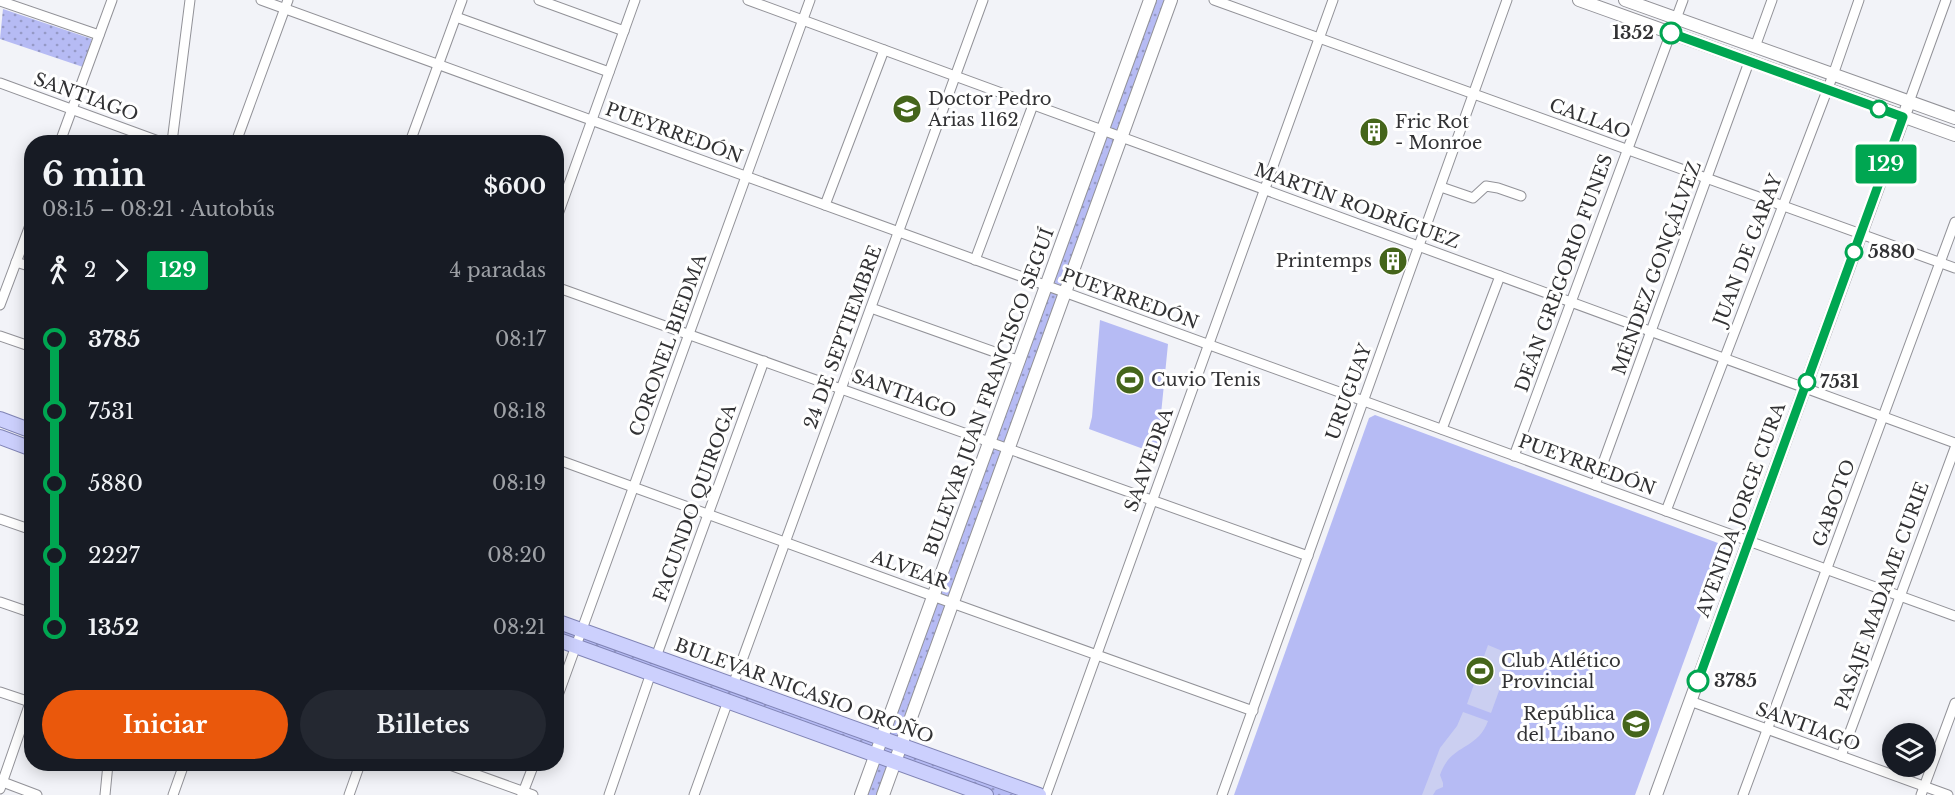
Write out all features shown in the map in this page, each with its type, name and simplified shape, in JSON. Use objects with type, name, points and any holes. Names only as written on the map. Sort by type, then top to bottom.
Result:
[{"type":"main road","name":"BULEVAR JUAN FRANCISCO SEGUÍ","points":[[861,795],[1150,0]]},
{"type":"main road","name":"BULEVAR JUAN FRANCISCO SEGUÍ","points":[[883,795],[1171,0]]},
{"type":"main road","points":[[1579,0],[1955,135]]},
{"type":"main road","points":[[1624,0],[1955,118]]},
{"type":"main road","name":"AVENIDA JORGE CURA","points":[[1656,795],[1909,102]]},
{"type":"main road","points":[[0,419],[24,427]]},
{"type":"main road","points":[[0,437],[24,446]]},
{"type":"main road","name":"BULEVAR NICASIO OROÑO","points":[[564,624],[1039,795]]},
{"type":"main road","name":"BULEVAR NICASIO OROÑO","points":[[564,642],[986,795]]},
{"type":"street","points":[[63,135],[112,0]]},
{"type":"street","points":[[173,135],[190,0]]},
{"type":"street","name":"PUEYRREDÓN","points":[[261,0],[286,4],[592,121],[1955,616]]},
{"type":"street","points":[[413,135],[462,0]]},
{"type":"street","points":[[539,0],[624,31]]},
{"type":"street","points":[[564,198],[635,0]]},
{"type":"street","name":"MARTÍN RODRÍGUEZ","points":[[748,0],[1955,443]]},
{"type":"street","name":"CORONEL BIEDMA","points":[[564,680],[810,0]]},
{"type":"street","name":"24 DE SEPTIEMBRE","points":[[734,685],[983,0]]},
{"type":"street","name":"CALLAO","points":[[1214,0],[1955,268]]},
{"type":"street","name":"SAAVEDRA","points":[[1046,795],[1333,0]]},
{"type":"street","name":"URUGUAY","points":[[1222,795],[1507,0]]},
{"type":"street","name":"DEÁN GREGORIO FUNES","points":[[1514,456],[1683,0]]},
{"type":"street","points":[[1755,47],[1772,0]]},
{"type":"street","name":"JUAN DE GARAY","points":[[1666,511],[1833,75],[1859,0]]},
{"type":"street","points":[[1909,102],[1946,0]]},
{"type":"street","points":[[0,1],[99,35]]},
{"type":"street","points":[[239,135],[286,4]]},
{"type":"street","points":[[456,17],[609,72]]},
{"type":"street","points":[[825,205],[884,50]]},
{"type":"street","name":"MÉNDEZ GONÇÁLVEZ","points":[[1595,485],[1749,62]]},
{"type":"street","name":"SANTIAGO","points":[[0,83],[142,135]]},
{"type":"street","points":[[975,260],[1033,105]]},
{"type":"street","points":[[1441,187],[1471,198],[1476,197],[1486,186],[1521,196]]},
{"type":"street","name":"GABOTO","points":[[1743,795],[1955,222]]},
{"type":"street","points":[[0,305],[24,241]]},
{"type":"street","points":[[16,262],[24,264]]},
{"type":"street","points":[[1442,429],[1500,276]]},
{"type":"street","name":"SANTIAGO","points":[[564,290],[1308,556]]},
{"type":"street","points":[[871,308],[1020,360]]},
{"type":"street","points":[[0,336],[24,344]]},
{"type":"street","name":"FACUNDO QUIROGA","points":[[656,657],[764,361]]},
{"type":"street","name":"PASAJE MADAME CURIE","points":[[1841,756],[1955,448]]},
{"type":"street","name":"ALVEAR","points":[[564,462],[1253,711]]},
{"type":"street","points":[[0,519],[24,527]]},
{"type":"street","points":[[0,602],[24,610]]},
{"type":"street","points":[[609,795],[651,673]]},
{"type":"street","points":[[0,692],[24,697]]},
{"type":"street","points":[[694,795],[728,701]]},
{"type":"street","name":"SANTIAGO","points":[[1690,701],[1841,756],[1923,791],[1948,795]]},
{"type":"street","points":[[1923,791],[1955,703]]},
{"type":"street","points":[[24,719],[1,784],[37,795]]},
{"type":"street","points":[[105,795],[107,771]]},
{"type":"street","points":[[173,795],[182,771]]},
{"type":"street","points":[[349,795],[358,771]]},
{"type":"street","points":[[465,771],[526,794],[532,771]]},
{"type":"shaded area","points":[[1150,0],[1171,0],[901,745],[1039,795],[986,795],[896,762],[883,795],[861,795],[876,755],[564,642],[564,624],[882,738]]},
{"type":"shaded area","points":[[3,9],[92,39],[83,67],[0,39]]},
{"type":"shaded area","name":"Cuvio Tenis","points":[[1100,320],[1168,344],[1157,454],[1089,429]]},
{"type":"shaded area","name":"Club Atlético Provincial","points":[[1375,415],[1726,546],[1635,795],[1234,795],[1369,418]]},
{"type":"shaded area","points":[[1488,645],[1512,655],[1491,713],[1467,704]]},
{"type":"shaded area","points":[[1463,712],[1488,721],[1477,738],[1451,757],[1445,765],[1440,775],[1443,787],[1436,790],[1433,795],[1422,795],[1440,748],[1457,726]]},
{"type":"bus line","name":"129","points":[[1671,33],[1903,117],[1698,681]]},
{"type":"place","name":"1352","points":[[1671,33]]},
{"type":"place","name":"Doctor Pedro Arias 1162","points":[[907,109]]},
{"type":"place","name":"Fric Rot - Monroe","points":[[1374,132]]},
{"type":"place","name":"5880","points":[[1854,252]]},
{"type":"place","name":"Printemps","points":[[1393,261]]},
{"type":"place","name":"Cuvio Tenis","points":[[1130,380]]},
{"type":"place","name":"7531","points":[[1807,382]]},
{"type":"place","name":"Club Atlético Provincial","points":[[1480,671]]},
{"type":"place","name":"3785","points":[[1698,681]]},
{"type":"place","name":"República del Libano","points":[[1636,724]]}]
